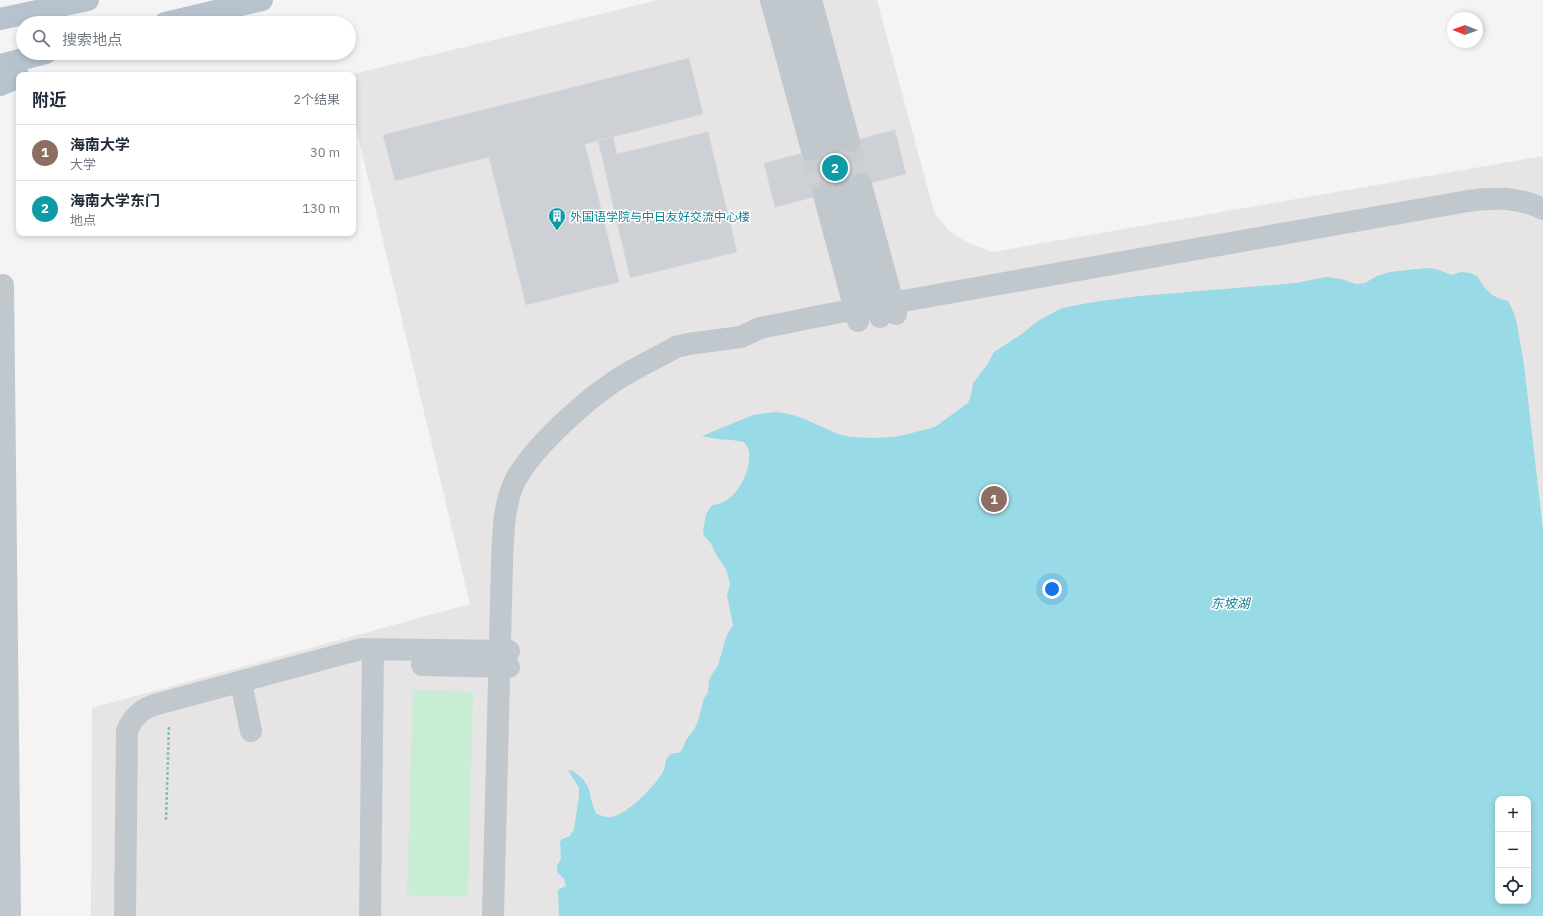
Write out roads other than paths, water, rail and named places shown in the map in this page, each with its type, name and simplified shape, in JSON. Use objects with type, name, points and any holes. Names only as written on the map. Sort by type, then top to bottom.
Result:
[{"type":"main road","points":[[6,16],[88,0]]},
{"type":"main road","points":[[195,16],[262,0]]},
{"type":"main road","points":[[0,65],[19,60]]},
{"type":"main road","points":[[28,72],[49,60]]},
{"type":"main road","points":[[0,86],[16,78]]},
{"type":"street","points":[[771,0],[831,146]]},
{"type":"street","points":[[792,0],[831,146]]},
{"type":"street","points":[[811,0],[831,146]]},
{"type":"street","points":[[886,310],[1468,201],[1490,198],[1519,200],[1531,203],[1543,209]]},
{"type":"street","points":[[856,315],[845,199],[886,310]]},
{"type":"street","points":[[503,916],[504,536],[510,495],[516,480],[535,453],[573,414],[613,382],[676,347],[741,336],[760,328],[856,315],[1491,209],[1516,211],[1538,221],[1543,225]]},
{"type":"street","points":[[3,285],[10,916]]},
{"type":"street","points":[[134,916],[137,739],[139,731],[144,726],[243,689],[361,649],[380,657],[504,659]]},
{"type":"street","points":[[370,916],[380,657]]},
{"type":"street","points":[[380,657],[385,916]]},
{"type":"street","points":[[493,916],[504,659]]},
{"type":"street","points":[[243,689],[251,731]]},
{"type":"street","points":[[125,916],[127,731],[130,724],[139,713],[150,707],[243,689]]},
{"type":"water","name":"东坡湖","points":[[1426,268],[1436,269],[1451,275],[1461,272],[1470,273],[1477,276],[1484,287],[1492,295],[1508,301],[1514,313],[1517,324],[1524,365],[1543,530],[1543,916],[559,916],[558,891],[566,886],[564,879],[557,872],[557,866],[561,859],[560,842],[562,839],[570,836],[574,829],[579,796],[579,788],[568,770],[573,771],[583,779],[589,789],[596,814],[605,817],[618,815],[625,811],[648,792],[664,770],[668,757],[682,750],[686,740],[694,730],[704,698],[708,693],[709,680],[718,666],[726,637],[733,625],[727,595],[730,584],[726,569],[710,542],[704,536],[703,531],[706,514],[712,505],[720,504],[728,499],[740,486],[748,468],[749,451],[744,442],[702,436],[753,415],[776,412],[802,418],[838,434],[850,437],[894,437],[908,434],[935,427],[968,403],[973,383],[987,365],[994,352],[1022,334],[1036,322],[1062,308],[1140,296],[1296,283],[1326,277],[1341,279],[1356,284],[1365,283],[1377,276],[1390,272]]},
{"type":"tunnel","points":[[849,141],[861,185]]},
{"type":"tunnel","points":[[831,145],[844,190]]},
{"type":"tunnel","points":[[812,150],[824,195]]},
{"type":"place","name":"海南大学东门","points":[[835,168]]},
{"type":"place","name":"外国语学院与中日友好交流中心楼","points":[[557,231]]},
{"type":"place","name":"海南大学","points":[[994,499]]}]
